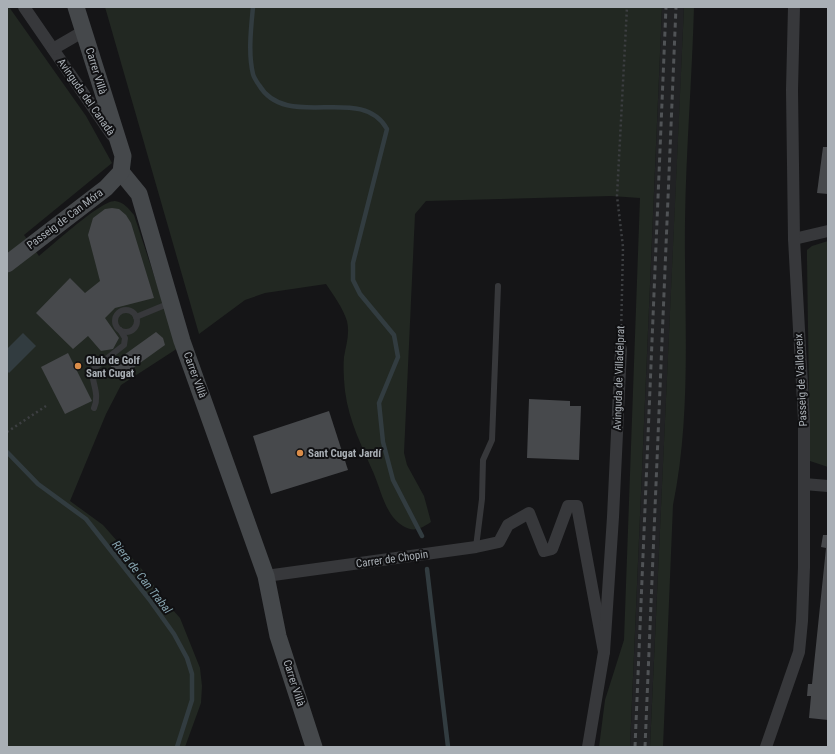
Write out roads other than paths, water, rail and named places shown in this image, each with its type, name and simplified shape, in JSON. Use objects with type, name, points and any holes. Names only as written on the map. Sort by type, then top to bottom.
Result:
[{"type":"street","name":"Avinguda del Canadà","points":[[24,7],[119,144]]},
{"type":"street","name":"Carrer Villà","points":[[76,7],[123,156],[124,164],[121,172],[139,194],[170,303],[266,576],[278,636],[314,747]]},
{"type":"street","name":"Passeig de Valldoreix","points":[[766,747],[799,652],[804,575],[804,420],[794,239],[792,90],[794,7]]},
{"type":"street","name":"Avinguda del Canadà","points":[[53,49],[84,31]]},
{"type":"street","name":"Passeig de Can Móra","points":[[7,264],[106,188],[121,172]]},
{"type":"street","points":[[794,239],[828,231]]},
{"type":"street","name":"Avinguda de Villadelprat","points":[[588,747],[604,652],[613,516],[621,349]]},
{"type":"street","points":[[804,484],[828,486]]},
{"type":"street","name":"Carrer de Chopin","points":[[266,576],[476,547],[499,542],[508,525],[529,513],[544,551],[552,549],[568,506],[577,506],[604,652]]},
{"type":"lane","points":[[476,547],[482,499],[482,460],[492,440],[498,286]]},
{"type":"lane","points":[[136,317],[170,303]]},
{"type":"lane","points":[[94,408],[98,400],[92,379],[92,370],[124,345],[125,338],[115,321],[119,313],[129,311],[136,317]]},
{"type":"lane","points":[[120,330],[127,332],[133,329],[136,322],[136,317]]},
{"type":"waterway","points":[[253,7],[250,50],[251,66],[253,74],[259,85],[272,98],[287,105],[360,109],[375,116],[387,129],[353,263],[353,280],[360,294],[394,335],[398,357],[379,403],[383,442],[393,480],[422,536]]},
{"type":"waterway","name":"Riera de Can Trabal","points":[[7,452],[38,484],[86,519],[149,599],[174,634],[187,658],[192,674],[192,700],[177,747]]},
{"type":"waterway","points":[[427,569],[448,747]]},
{"type":"railway","points":[[635,747],[666,7]]},
{"type":"railway","points":[[645,747],[676,7]]},
{"type":"place","name":"Club de Golf Sant Cugat","points":[[78,366]]},
{"type":"place","name":"Sant Cugat Jardí","points":[[300,453]]}]
